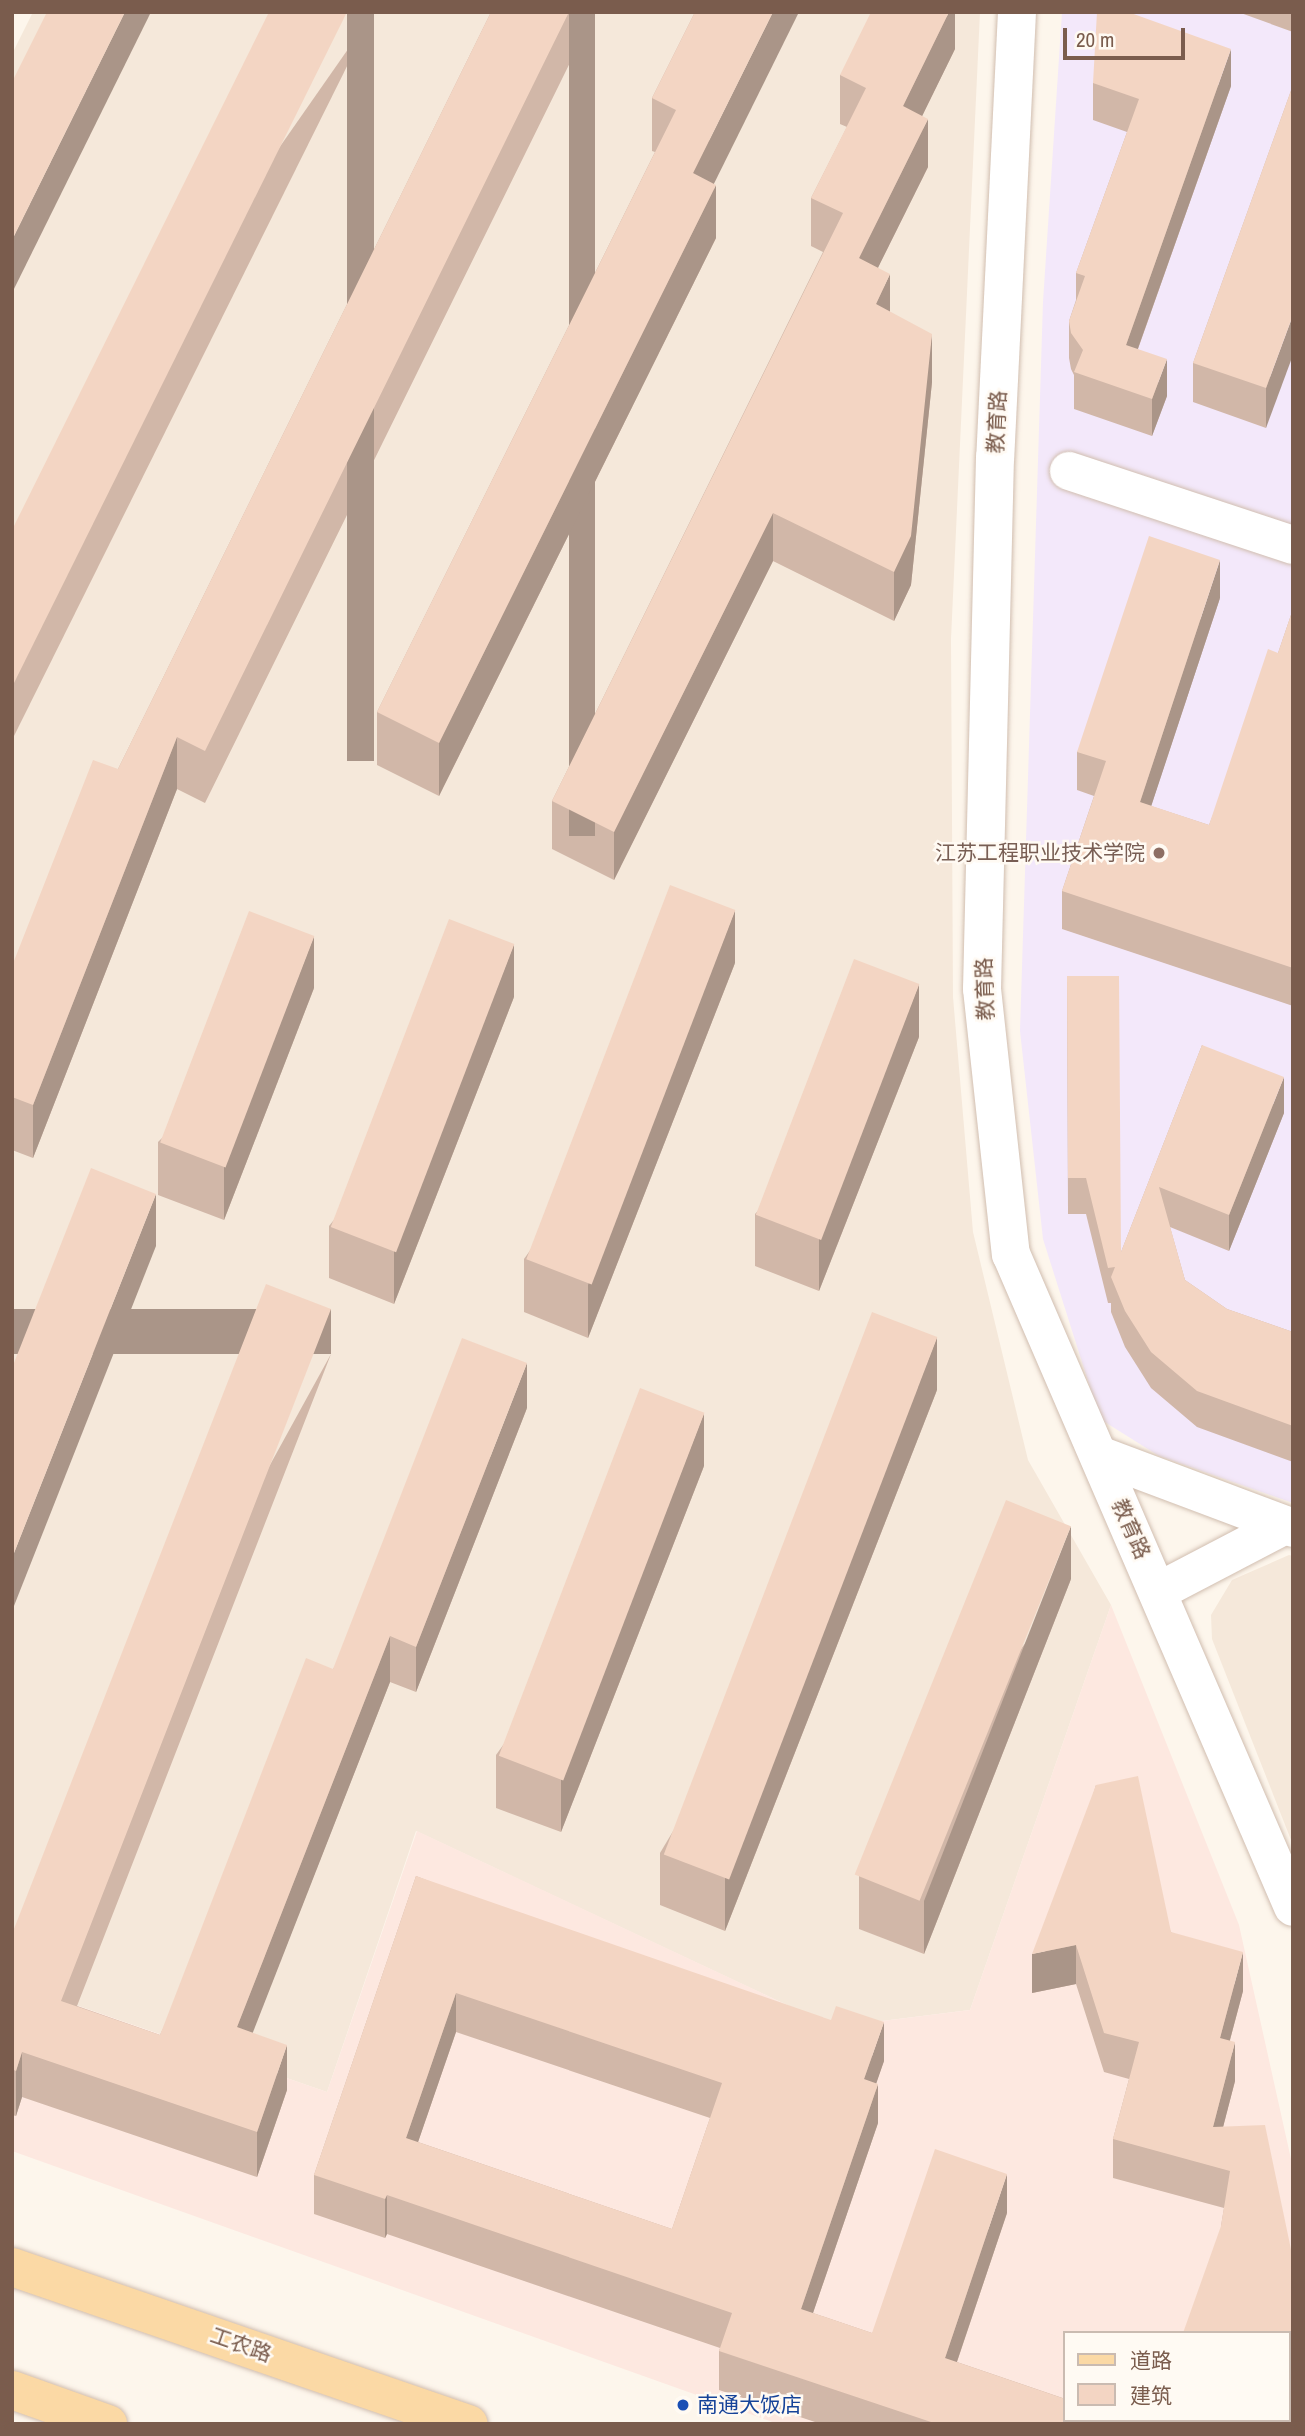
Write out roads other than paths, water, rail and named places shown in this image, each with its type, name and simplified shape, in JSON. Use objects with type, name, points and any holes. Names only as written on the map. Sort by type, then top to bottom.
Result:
[{"type":"main road","name":"工农路","points":[[12,2266],[469,2424]]},
{"type":"main road","points":[[12,2390],[108,2424]]},
{"type":"street","name":"教育路","points":[[1017,12],[995,457],[982,989],[1011,1254],[1159,1591],[1293,1907]]},
{"type":"street","points":[[1069,471],[1293,545]]},
{"type":"street","points":[[1099,1455],[1289,1527]]},
{"type":"street","points":[[1159,1591],[1289,1527]]},
{"type":"place","name":"江苏工程职业技术学院","points":[[1159,853]]},
{"type":"place","name":"南通大饭店","points":[[683,2405]]}]
